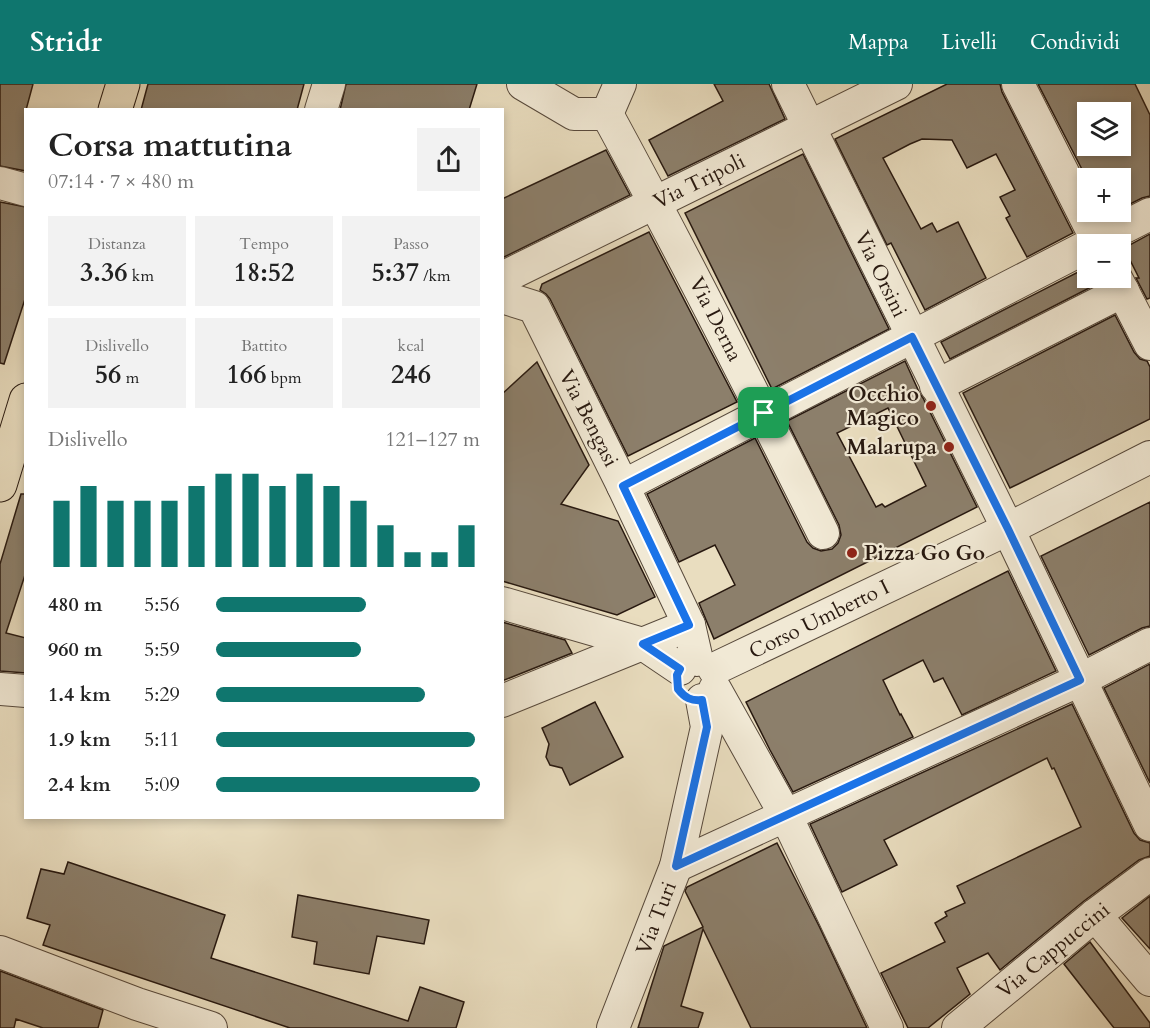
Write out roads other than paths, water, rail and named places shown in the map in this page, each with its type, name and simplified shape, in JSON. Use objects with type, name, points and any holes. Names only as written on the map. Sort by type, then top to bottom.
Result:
[{"type":"main road","points":[[116,108],[123,84]]},
{"type":"main road","points":[[9,463],[24,407]]},
{"type":"street","points":[[322,108],[329,84]]},
{"type":"street","points":[[523,84],[574,114],[607,114],[620,84]]},
{"type":"street","name":"Via Orsini","points":[[788,84],[1008,529],[1150,825]]},
{"type":"street","name":"Via Tripoli","points":[[504,277],[896,84]]},
{"type":"street","points":[[1018,84],[1089,234]]},
{"type":"street","name":"Via Derna","points":[[607,114],[764,413],[823,533]]},
{"type":"street","points":[[0,183],[24,189]]},
{"type":"street","points":[[1113,234],[1150,214]]},
{"type":"street","points":[[623,486],[1077,253]]},
{"type":"street","name":"Via Bengasi","points":[[504,298],[534,307],[689,625],[702,677]]},
{"type":"street","points":[[936,386],[1131,298],[1150,344]]},
{"type":"street","name":"Corso Umberto I","points":[[702,677],[1008,529],[1150,457]]},
{"type":"street","points":[[504,604],[643,644],[702,677],[786,816],[887,1028]]},
{"type":"street","points":[[504,700],[689,625]]},
{"type":"street","points":[[676,866],[1080,680],[1150,644]]},
{"type":"street","name":"Via Turi","points":[[613,1028],[676,866],[707,727],[702,677]]},
{"type":"street","points":[[0,689],[24,691]]},
{"type":"street","name":"Via Cappuccini","points":[[958,1028],[1095,915],[1150,874]]},
{"type":"street","points":[[1095,915],[1150,980]]},
{"type":"street","points":[[0,952],[133,1016],[212,1028]]},
{"type":"place","name":"Occhio Magico","points":[[931,406]]},
{"type":"place","name":"Malarupa","points":[[949,447]]},
{"type":"place","name":"Pizza Go Go","points":[[852,553]]}]
